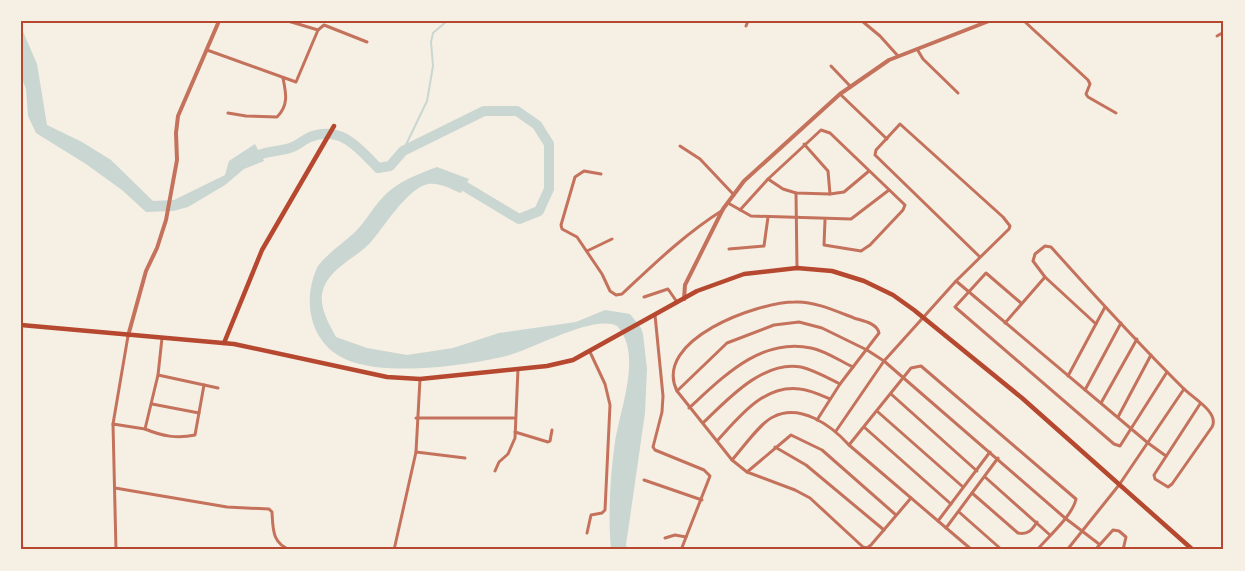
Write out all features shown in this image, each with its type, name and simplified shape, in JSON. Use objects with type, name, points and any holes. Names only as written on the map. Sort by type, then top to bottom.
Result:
[{"type":"main road","points":[[224,343],[262,250],[334,126]]},
{"type":"main road","points":[[21,325],[128,336],[224,343],[300,357],[387,377],[420,379],[518,369],[573,360],[677,302],[711,285],[744,274],[797,268],[832,272],[864,281],[893,294],[923,317],[1022,398],[1193,550]]},
{"type":"street","points":[[116,550],[113,424],[128,336],[146,271],[157,248],[166,220],[177,166],[178,116],[219,21]]},
{"type":"street","points":[[288,21],[318,30]]},
{"type":"street","points":[[746,26],[748,21]]},
{"type":"street","points":[[862,21],[880,36],[898,56]]},
{"type":"street","points":[[684,299],[685,285],[723,209],[744,181],[840,94],[898,56],[989,21]]},
{"type":"street","points":[[1024,21],[1088,80],[1090,84],[1086,94],[1088,97],[1116,113]]},
{"type":"street","points":[[208,50],[296,82],[318,30],[324,25],[367,42]]},
{"type":"street","points":[[1217,36],[1224,32]]},
{"type":"street","points":[[916,48],[923,58],[958,94]]},
{"type":"street","points":[[831,66],[851,87]]},
{"type":"street","points":[[228,113],[246,116],[277,117],[287,99],[283,77]]},
{"type":"street","points":[[840,94],[886,140]]},
{"type":"street","points":[[836,431],[884,361],[956,281],[1009,229],[1009,222],[904,125],[900,124],[876,150],[875,155],[980,257]]},
{"type":"street","points":[[740,210],[804,144],[821,130],[824,130],[830,133],[905,205],[903,210],[877,238],[860,251],[824,245],[825,220]]},
{"type":"street","points":[[804,144],[828,172],[830,194]]},
{"type":"street","points":[[680,146],[700,159],[734,195]]},
{"type":"street","points":[[601,174],[584,171],[574,177],[561,225],[562,229],[577,237],[610,291],[621,295],[674,246],[704,221],[723,209]]},
{"type":"street","points":[[768,179],[783,189],[796,193],[830,194],[844,192],[869,171]]},
{"type":"street","points":[[728,203],[751,216],[825,220],[851,219],[889,190]]},
{"type":"street","points":[[796,193],[797,268]]},
{"type":"street","points":[[729,249],[764,246],[768,218]]},
{"type":"street","points":[[587,251],[612,239]]},
{"type":"street","points":[[1096,324],[1046,277],[1033,260],[1033,257],[1048,246],[1167,372],[1208,410],[1214,422],[1168,487],[1155,479],[1157,469],[1200,404]]},
{"type":"street","points":[[1021,303],[986,273],[970,292],[956,304],[956,310],[1114,444],[1120,446],[1132,430],[1167,372]]},
{"type":"street","points":[[1005,323],[1046,277]]},
{"type":"street","points":[[956,281],[1132,430],[1166,456]]},
{"type":"street","points":[[644,297],[668,289],[677,302]]},
{"type":"street","points":[[817,420],[840,384],[879,333],[874,325],[829,309],[798,301],[779,302],[737,314],[707,329],[674,364],[672,380],[677,391],[732,460],[747,472],[795,490],[810,498],[863,547],[867,548],[871,545],[911,498]]},
{"type":"street","points":[[1068,376],[1105,307]]},
{"type":"street","points":[[655,315],[663,396],[662,412],[653,447],[655,450],[709,474],[710,480],[681,550]]},
{"type":"street","points":[[677,391],[727,343],[774,325],[799,322],[822,328],[867,350],[884,361],[1065,518],[1099,544]]},
{"type":"street","points":[[1085,390],[1121,324]]},
{"type":"street","points":[[145,429],[158,376],[162,338]]},
{"type":"street","points":[[1101,403],[1137,339]]},
{"type":"street","points":[[689,408],[743,361],[780,348],[795,346],[814,348],[853,367]]},
{"type":"street","points":[[587,533],[591,515],[602,513],[605,510],[610,405],[605,384],[590,352]]},
{"type":"street","points":[[1118,417],[1151,355]]},
{"type":"street","points":[[849,444],[878,412],[911,368],[921,366],[1070,492],[1076,500],[1075,505],[1065,518],[1037,550]]},
{"type":"street","points":[[703,424],[743,385],[782,367],[801,367],[840,384]]},
{"type":"street","points":[[495,470],[511,449],[514,432],[518,369]]},
{"type":"street","points":[[158,376],[218,388]]},
{"type":"street","points":[[394,550],[416,452],[416,418],[420,379]]},
{"type":"street","points":[[113,424],[145,429],[171,437],[182,438],[195,435],[204,385]]},
{"type":"street","points":[[717,441],[761,397],[786,389],[801,389],[830,399]]},
{"type":"street","points":[[1067,550],[1119,485],[1184,389]]},
{"type":"street","points":[[891,394],[977,471]]},
{"type":"street","points":[[152,404],[199,414]]},
{"type":"street","points":[[878,412],[964,487]]},
{"type":"street","points":[[732,460],[771,418],[782,414],[794,413],[817,420],[836,431],[972,550]]},
{"type":"street","points":[[416,418],[514,418]]},
{"type":"street","points":[[864,427],[951,504]]},
{"type":"street","points":[[514,432],[548,442],[550,441],[552,430]]},
{"type":"street","points":[[747,472],[774,447],[792,435],[810,442],[822,450],[896,515]]},
{"type":"street","points":[[774,447],[806,465],[884,530]]},
{"type":"street","points":[[416,452],[466,458]]},
{"type":"street","points":[[938,522],[990,452]]},
{"type":"street","points":[[946,528],[998,458]]},
{"type":"street","points":[[985,476],[1050,535]]},
{"type":"street","points":[[644,480],[702,500]]},
{"type":"street","points":[[115,488],[226,507],[269,509],[272,512],[275,539],[282,547],[291,550]]},
{"type":"street","points":[[972,493],[1018,533],[1024,534],[1030,531],[1037,522]]},
{"type":"street","points":[[959,512],[1002,550]]},
{"type":"street","points":[[1094,550],[1113,530],[1119,531],[1126,536],[1123,550]]},
{"type":"street","points":[[665,538],[675,536],[686,537]]},
{"type":"shaded area","points":[[21,27],[37,64],[47,125],[82,142],[111,160],[153,201],[174,200],[225,175],[229,161],[255,144],[264,161],[244,169],[225,185],[188,207],[173,211],[146,212],[122,190],[86,164],[36,133],[28,116],[26,89],[21,76]]},
{"type":"shaded area","points":[[437,167],[469,179],[461,193],[441,185],[428,184],[420,187],[404,201],[369,244],[337,270],[326,282],[322,302],[330,326],[336,337],[367,348],[407,355],[453,348],[499,333],[576,322],[605,310],[630,314],[641,328],[643,334],[647,369],[645,413],[626,545],[628,550],[611,550],[610,537],[613,455],[628,382],[629,366],[625,337],[617,326],[606,324],[593,325],[562,334],[506,356],[489,360],[447,366],[402,369],[381,368],[345,359],[333,352],[317,332],[312,320],[310,294],[317,268],[328,255],[358,229],[392,188]]},
{"type":"waterway","points":[[403,151],[427,101],[433,66],[431,42],[433,33],[447,21]]},
{"type":"waterway","points":[[250,160],[264,153],[293,147],[310,137],[331,134],[348,140],[378,168],[390,166],[403,151],[484,111],[517,111],[537,125],[549,144],[549,189],[539,211],[519,219],[454,180]]},
{"type":"waterway","points":[[21,541],[24,550]]}]
